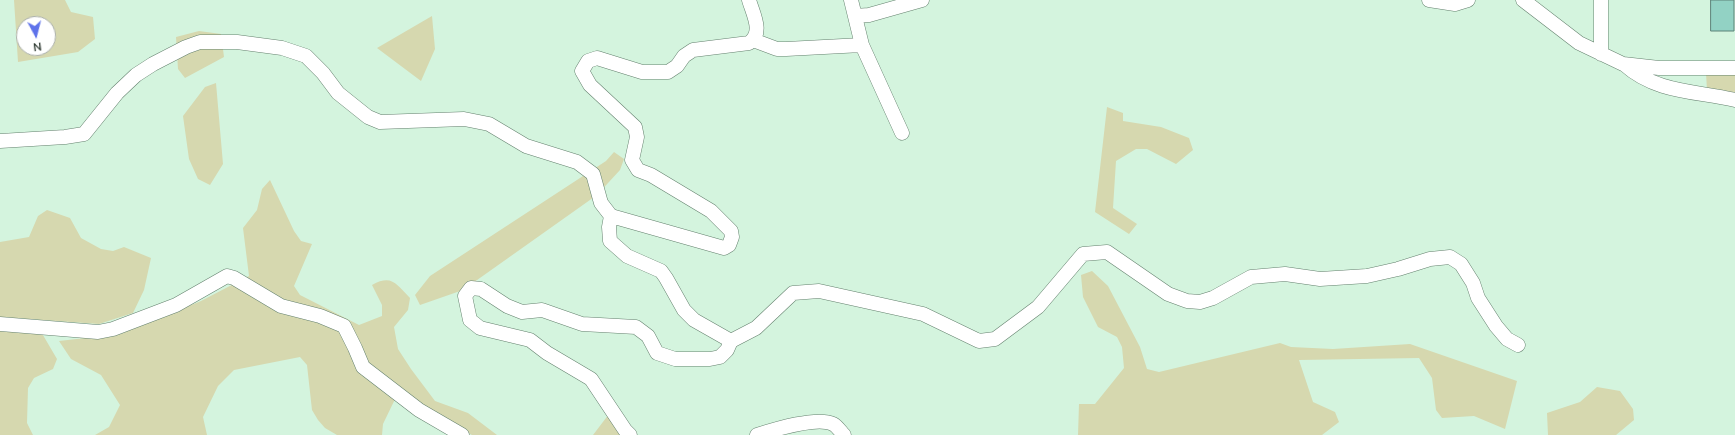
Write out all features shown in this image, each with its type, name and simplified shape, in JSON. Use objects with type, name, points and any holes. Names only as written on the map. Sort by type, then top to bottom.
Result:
[{"type":"street","points":[[749,0],[757,29],[753,40]]},
{"type":"street","points":[[851,0],[862,45],[902,133]]},
{"type":"street","points":[[855,16],[869,15],[922,0]]},
{"type":"street","points":[[1430,0],[1455,4],[1468,0]]},
{"type":"street","points":[[1523,0],[1567,35],[1601,54],[1623,64],[1641,77],[1667,88],[1735,100]]},
{"type":"street","points":[[1601,0],[1601,54]]},
{"type":"street","points":[[0,141],[65,137],[84,134],[117,93],[136,75],[153,64],[186,47],[200,42],[237,42],[282,48],[306,56],[323,73],[338,93],[368,117],[380,122],[464,119],[489,124],[526,146],[577,162],[593,174],[601,203],[612,216],[724,248],[729,245],[732,236],[731,231],[711,211],[651,175],[638,170],[632,160],[637,137],[635,127],[590,85],[582,71],[588,61],[597,58],[642,72],[668,72],[677,66],[684,56],[693,50],[740,44],[753,40],[777,49],[862,45]]},
{"type":"street","points":[[1623,64],[1659,68],[1735,68]]},
{"type":"street","points":[[612,216],[609,227],[610,240],[627,256],[661,271],[684,310],[694,320],[730,341]]},
{"type":"street","points":[[630,435],[625,430],[591,379],[547,353],[530,340],[480,328],[470,320],[465,296],[471,288],[481,289],[507,306],[522,312],[542,310],[582,324],[636,327],[648,336],[657,353],[674,359],[710,359],[720,356],[727,350],[730,341],[756,328],[793,293],[819,291],[923,314],[979,341],[995,340],[1038,307],[1083,254],[1107,252],[1168,294],[1187,301],[1200,302],[1213,298],[1251,277],[1285,274],[1320,279],[1367,276],[1398,269],[1430,258],[1450,257],[1462,264],[1473,283],[1478,298],[1496,326],[1518,346]]},
{"type":"street","points":[[0,324],[98,332],[113,329],[176,305],[227,276],[234,278],[281,306],[320,316],[344,326],[363,367],[419,410],[462,435]]},
{"type":"street","points":[[756,435],[778,428],[821,421],[834,424],[844,435]]},
{"type":"green space","points":[[14,0],[65,0],[71,12],[93,17],[95,39],[78,52],[56,56],[56,16],[16,16],[16,31]]},
{"type":"green space","points":[[432,16],[435,49],[421,81],[377,48]]},
{"type":"green space","points":[[199,31],[221,34],[224,57],[185,78],[178,69],[176,37]]},
{"type":"green space","points":[[18,56],[54,56],[18,62]]},
{"type":"green space","points":[[1706,73],[1735,74],[1735,97],[1707,90]]},
{"type":"green space","points":[[216,83],[223,164],[210,185],[198,179],[189,159],[183,116],[205,87]]},
{"type":"green space","points":[[1107,107],[1123,113],[1123,121],[1161,127],[1189,138],[1193,150],[1176,164],[1147,149],[1136,149],[1116,161],[1113,208],[1137,224],[1129,234],[1095,212]]},
{"type":"green space","points":[[614,152],[624,159],[620,170],[597,195],[463,290],[420,305],[415,295],[430,276],[606,161]]},
{"type":"green space","points":[[270,180],[294,231],[301,241],[312,244],[294,286],[300,295],[359,325],[382,316],[382,305],[372,285],[384,280],[393,282],[410,298],[408,310],[394,327],[398,349],[411,369],[435,401],[468,413],[497,435],[472,435],[398,393],[383,424],[382,435],[337,435],[325,428],[312,410],[307,365],[300,357],[234,370],[218,386],[203,417],[207,435],[95,435],[109,427],[120,405],[101,375],[71,359],[59,341],[120,334],[201,301],[249,276],[243,228],[257,210],[262,189]]},
{"type":"green space","points":[[47,210],[70,218],[81,238],[101,249],[113,251],[124,247],[151,258],[144,290],[133,313],[99,324],[0,317],[0,242],[29,237],[38,216]]},
{"type":"green space","points":[[1092,271],[1108,286],[1140,347],[1147,369],[1159,372],[1280,343],[1291,347],[1333,349],[1410,344],[1517,381],[1505,429],[1474,416],[1442,418],[1436,410],[1432,378],[1419,358],[1299,360],[1313,402],[1335,412],[1339,422],[1322,435],[1078,435],[1079,404],[1095,404],[1124,368],[1122,347],[1117,337],[1098,327],[1083,297],[1081,275]]},
{"type":"green space","points":[[0,328],[40,330],[57,359],[53,369],[34,378],[28,388],[27,423],[33,435],[0,435]]},
{"type":"green space","points":[[1597,387],[1620,391],[1633,409],[1634,420],[1616,435],[1548,435],[1547,413],[1580,402]]},
{"type":"green space","points":[[609,414],[623,435],[593,435]]},
{"type":"building","points":[[1711,0],[1734,0],[1734,31],[1711,31]]}]
